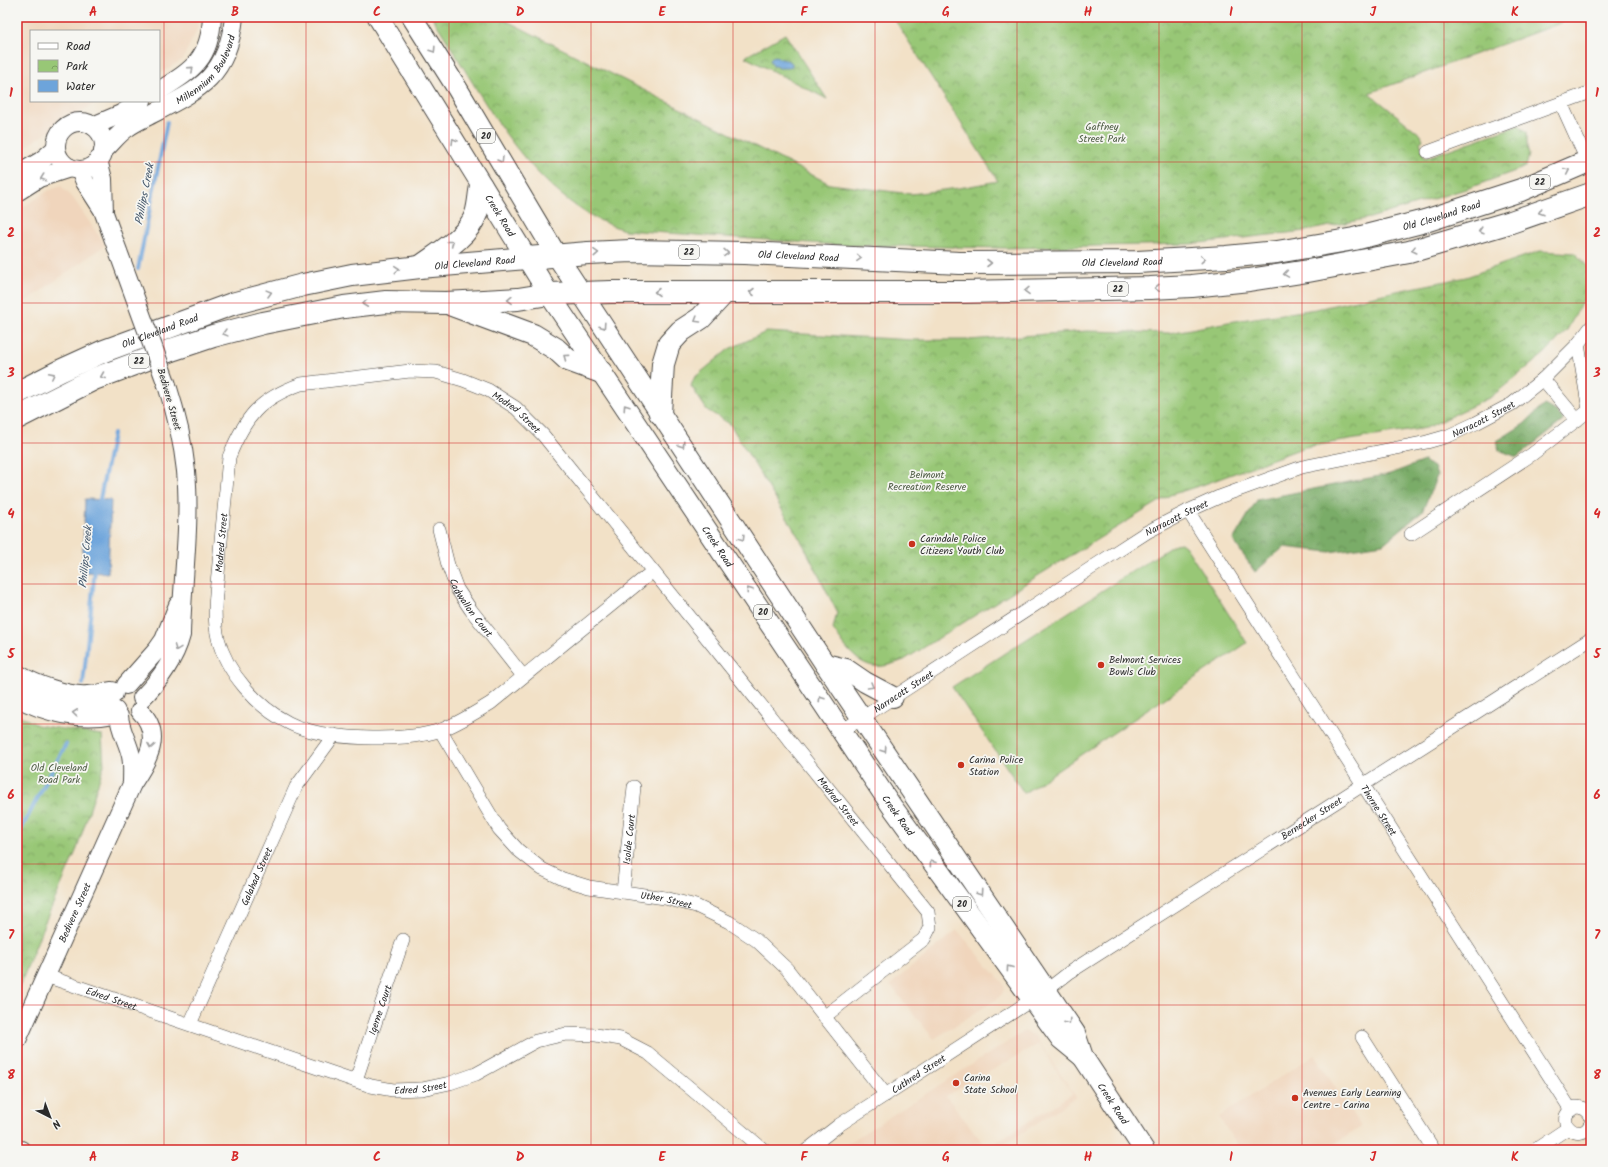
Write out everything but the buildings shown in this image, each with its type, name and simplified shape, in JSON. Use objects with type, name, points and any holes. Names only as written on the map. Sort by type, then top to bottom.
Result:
[{"type":"highway","name":"Old Cleveland Road","points":[[17,393],[104,351],[232,304],[296,286],[352,275],[420,267],[631,251],[744,253],[960,263],[1137,262],[1226,257],[1277,252],[1354,239],[1425,221],[1521,190],[1590,164]]},
{"type":"highway","points":[[420,267],[451,244],[465,230],[476,214],[481,186]]},
{"type":"highway","name":"22","points":[[18,419],[94,379],[145,359],[213,336],[263,323],[344,307],[386,302],[446,303],[518,299],[549,294],[582,293],[956,292],[1122,289],[1192,286],[1249,280],[1363,262],[1409,252],[1511,222],[1591,194]]},
{"type":"highway","points":[[660,413],[662,364],[669,344],[681,331],[701,318],[724,292]]},
{"type":"highway","points":[[446,303],[488,320],[505,324],[533,335],[556,349],[568,360],[601,372]]},
{"type":"highway","points":[[17,676],[36,686],[87,698],[103,694],[118,702],[103,714],[64,712],[35,704],[17,695]]},
{"type":"main road","name":"Creek Road","points":[[378,17],[549,294],[919,845],[1039,995]]},
{"type":"main road","name":"Creek Road","points":[[412,17],[457,88],[557,256],[862,718],[1039,995],[1061,1040],[1083,1057],[1144,1150]]},
{"type":"main road","points":[[825,664],[846,669],[865,682],[893,697]]},
{"type":"street","name":"Millennium Boulevard","points":[[160,90],[195,66],[205,50],[210,35],[212,17]]},
{"type":"street","name":"Millennium Boulevard","points":[[93,126],[124,120],[183,98],[204,84],[220,64],[226,50],[234,17]]},
{"type":"street","points":[[1428,152],[1591,92]]},
{"type":"street","name":"Millennium Boulevard","points":[[101,156],[124,120],[141,102]]},
{"type":"street","name":"Old Cleveland Road","points":[[1561,103],[1590,164]]},
{"type":"street","points":[[17,192],[39,178],[93,166],[101,156],[103,144],[102,137],[93,126],[79,122],[65,127],[56,140],[56,148],[60,160],[75,169]]},
{"type":"street","points":[[17,175],[41,161],[56,148]]},
{"type":"street","name":"Bedivere Street","points":[[101,156],[104,213]]},
{"type":"street","name":"Bedivere Street","points":[[17,1040],[132,784],[146,762],[150,752],[152,733],[148,718],[141,704],[166,668],[178,646],[181,635],[187,512],[186,471],[175,411],[167,385],[104,213],[75,169]]},
{"type":"street","name":"Narracott Street","points":[[842,731],[1147,532],[1188,511],[1219,497],[1302,467],[1427,442],[1448,436],[1476,424],[1512,404],[1544,379],[1578,344],[1591,327]]},
{"type":"street","points":[[1410,534],[1531,455],[1590,409],[1578,344]]},
{"type":"street","name":"Modred Street","points":[[653,571],[491,703],[468,717],[440,730],[386,739],[334,735],[311,731],[289,724],[266,709],[243,686],[228,663],[218,638],[214,610],[229,457],[238,434],[253,413],[266,400],[285,389],[301,384],[410,371],[436,372],[463,380],[488,390],[516,408],[543,435],[653,571],[928,912],[930,927],[924,939],[824,1017]]},
{"type":"street","points":[[1544,379],[1577,420]]},
{"type":"street","name":"Thorne Street","points":[[1188,511],[1571,1110]]},
{"type":"street","name":"Cadwallon Court","points":[[439,529],[448,565],[457,589],[471,610],[523,676]]},
{"type":"street","name":"Bedivere Street","points":[[132,784],[132,757],[120,726],[118,702],[164,640],[182,595]]},
{"type":"street","name":"Bernecker Street","points":[[1039,995],[1070,972],[1591,638]]},
{"type":"street","points":[[136,688],[141,704],[133,717],[128,718],[118,702],[136,688]]},
{"type":"street","name":"Uther Street","points":[[440,730],[499,829],[518,850],[542,868],[563,879],[589,887],[665,898],[696,906],[729,922],[756,940],[787,969],[886,1095]]},
{"type":"street","name":"Galahad Street","points":[[190,1024],[296,786],[334,735]]},
{"type":"street","name":"Isolde Court","points":[[623,892],[634,788]]},
{"type":"street","name":"Igerne Court","points":[[356,1080],[403,940]]},
{"type":"street","name":"Edred Street","points":[[46,976],[371,1086],[393,1090],[422,1089],[450,1083],[476,1074],[536,1041],[566,1034],[596,1035],[621,1039],[648,1053],[764,1150]]},
{"type":"street","name":"Cuthred Street","points":[[807,1150],[839,1125],[1039,995]]},
{"type":"street","points":[[1362,1037],[1434,1150]]},
{"type":"street","points":[[1575,1108],[1584,1108],[1591,1117],[1590,1127],[1583,1132],[1575,1132],[1568,1128],[1566,1124],[1566,1116],[1571,1110],[1575,1108]]},
{"type":"street","points":[[1535,1150],[1568,1128]]},
{"type":"street","points":[[17,1149],[21,1150]]},
{"type":"shaded area","points":[[17,17],[198,17],[198,28],[182,60],[160,73],[160,30],[30,30],[30,102],[109,102],[94,104],[17,152]]},
{"type":"shaded area","points":[[61,186],[73,198],[105,245],[17,308],[17,211],[48,191]]},
{"type":"shaded area","points":[[957,930],[1002,982],[1005,988],[997,999],[934,1039],[890,985]]},
{"type":"shaded area","name":"Carina State School","points":[[1025,1031],[1035,1036],[1076,1097],[999,1148],[1000,1150],[837,1150]],"holes":[[[1039,1044],[1072,1094],[987,1148],[946,1096]]]},
{"type":"shaded area","name":"Avenues Early Learning Centre - Carina","points":[[1314,1055],[1361,1127],[1326,1150],[1240,1150],[1219,1117]]},
{"type":"green space","name":"Gaffney Street Park","points":[[432,17],[499,17],[830,184],[911,194],[998,181],[893,17],[1577,17],[1369,93],[1421,135],[1423,140],[1420,142],[1425,158],[1519,125],[1527,132],[1527,147],[1529,154],[1526,167],[1469,188],[1370,218],[1305,231],[1190,244],[1004,248],[839,245],[624,230],[608,224],[592,217],[558,192],[516,147],[481,96]]},
{"type":"green space","points":[[785,34],[827,99],[745,57]]},
{"type":"green space","name":"Belmont Recreation Reserve","points":[[1540,251],[1575,253],[1588,267],[1587,293],[1567,330],[1544,354],[1491,397],[1426,428],[1305,447],[1205,484],[1170,495],[904,660],[885,666],[873,666],[860,661],[841,641],[833,629],[837,612],[804,546],[730,424],[707,410],[691,386],[694,378],[729,349],[766,332],[914,340],[969,340],[1087,331],[1169,333],[1234,321],[1316,309],[1466,277]]},
{"type":"green space","points":[[1544,405],[1556,411],[1564,420],[1517,457],[1499,450],[1497,441],[1524,424]]},
{"type":"green space","points":[[1424,461],[1434,467],[1437,476],[1422,512],[1383,544],[1330,552],[1284,547],[1255,572],[1233,540],[1257,500],[1390,474]]},
{"type":"green space","name":"Belmont Services Bowls Club","points":[[1181,543],[1186,547],[1247,643],[1024,793],[952,687],[1175,544]]},
{"type":"green space","name":"Old Cleveland Road Park","points":[[17,714],[37,725],[102,735],[104,765],[77,849],[45,922],[17,993]]},
{"type":"green space","points":[[1591,1141],[1591,1150],[1577,1150]]},
{"type":"water","points":[[776,56],[790,61],[792,66],[789,68],[779,68],[777,66],[773,66],[770,60],[772,57]]},
{"type":"water","points":[[85,499],[111,500],[108,573],[82,572]]},
{"type":"waterway","name":"Phillips Creek","points":[[138,269],[167,122]]},
{"type":"waterway","name":"Phillips Creek","points":[[99,504],[113,434]]},
{"type":"waterway","name":"Phillips Creek","points":[[83,684],[95,569]]},
{"type":"waterway","name":"Phillips Creek","points":[[17,837],[66,744]]},
{"type":"place","name":"Carindale Police Citizens Youth Club","points":[[912,544]]},
{"type":"place","name":"Belmont Services Bowls Club","points":[[1101,665]]},
{"type":"place","name":"Carina Police Station","points":[[961,765]]},
{"type":"place","name":"Carina State School","points":[[956,1083]]},
{"type":"place","name":"Avenues Early Learning Centre - Carina","points":[[1295,1098]]}]
